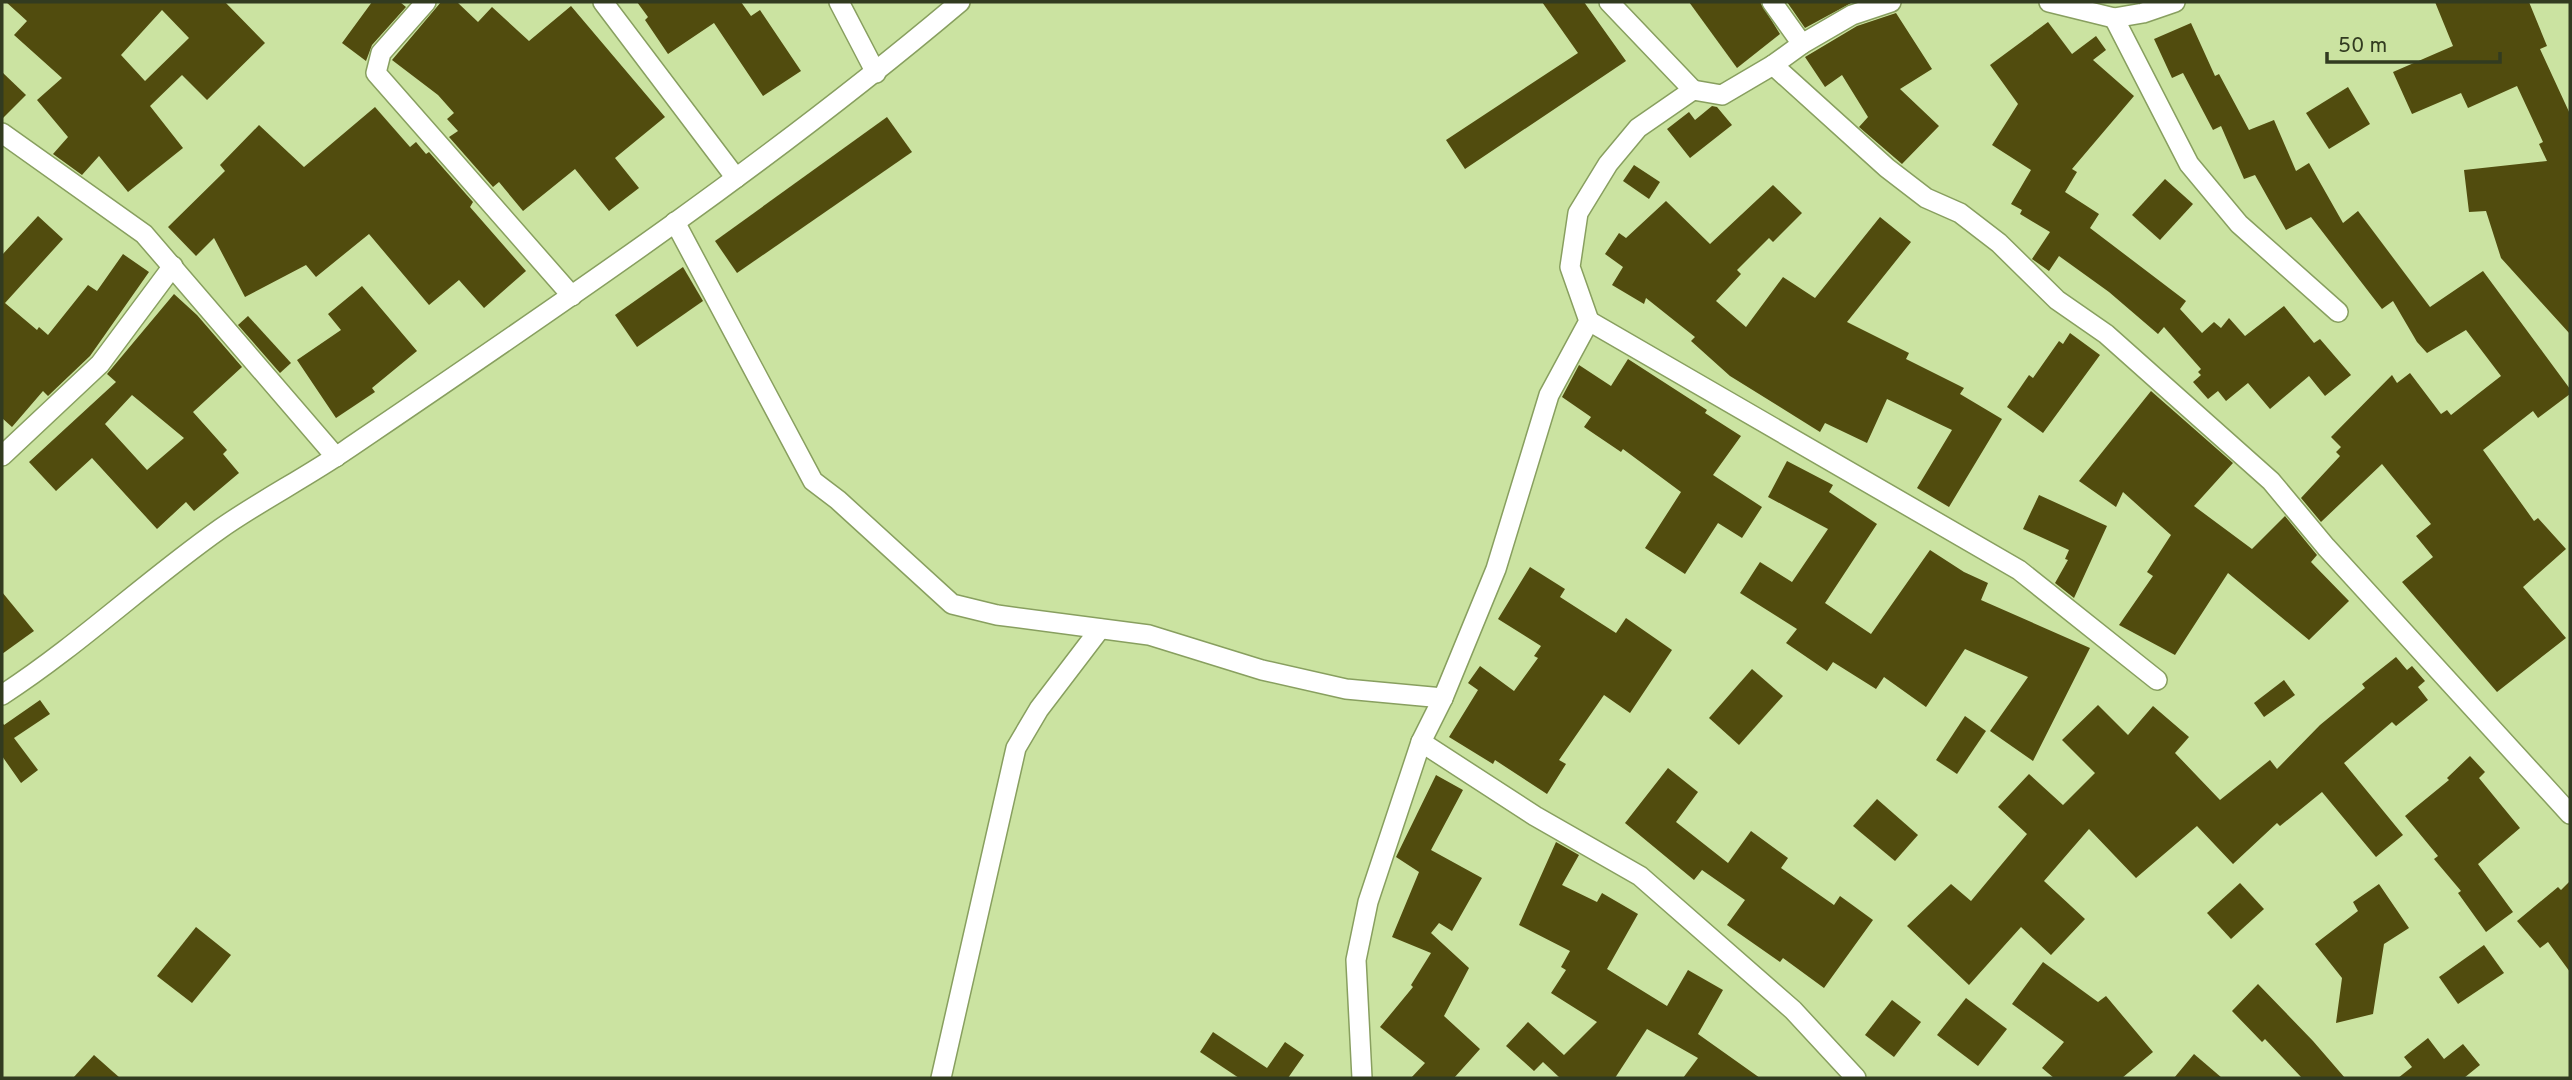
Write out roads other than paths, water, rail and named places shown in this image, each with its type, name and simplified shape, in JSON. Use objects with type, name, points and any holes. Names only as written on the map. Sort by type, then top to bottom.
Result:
[{"type":"street","points":[[426,2],[381,53],[376,73],[572,296]]},
{"type":"street","points":[[603,2],[736,178]]},
{"type":"street","points":[[839,2],[876,73]]},
{"type":"street","points":[[2,695],[52,663],[220,529],[336,457],[572,296],[736,178],[876,73],[960,2]]},
{"type":"street","points":[[1609,2],[1693,90],[1722,95],[1852,15],[1891,2]]},
{"type":"street","points":[[1772,2],[1802,44]]},
{"type":"street","points":[[2049,2],[2115,18],[2143,13],[2175,2]]},
{"type":"street","points":[[2115,18],[2189,164],[2239,224],[2338,312]]},
{"type":"street","points":[[1773,65],[1887,168],[1926,198],[1960,213],[1999,243],[2057,300],[2106,334],[2271,481],[2326,547],[2570,814]]},
{"type":"street","points":[[1693,90],[1638,128],[1608,164],[1578,213],[1570,267],[1590,321],[2018,570],[2157,680]]},
{"type":"street","points":[[2,133],[144,234],[336,457]]},
{"type":"street","points":[[675,222],[813,481],[838,500],[952,604],[998,615],[1149,635],[1262,670],[1346,689],[1443,698]]},
{"type":"street","points":[[2,456],[100,364],[173,266]]},
{"type":"street","points":[[1362,1078],[1356,960],[1368,902],[1422,742],[1496,569],[1549,395],[1590,321]]},
{"type":"street","points":[[941,1078],[1016,747],[1040,709],[1100,629]]},
{"type":"street","points":[[1422,742],[1535,816],[1598,849],[1640,876],[1793,1010],[1856,1078]]}]
